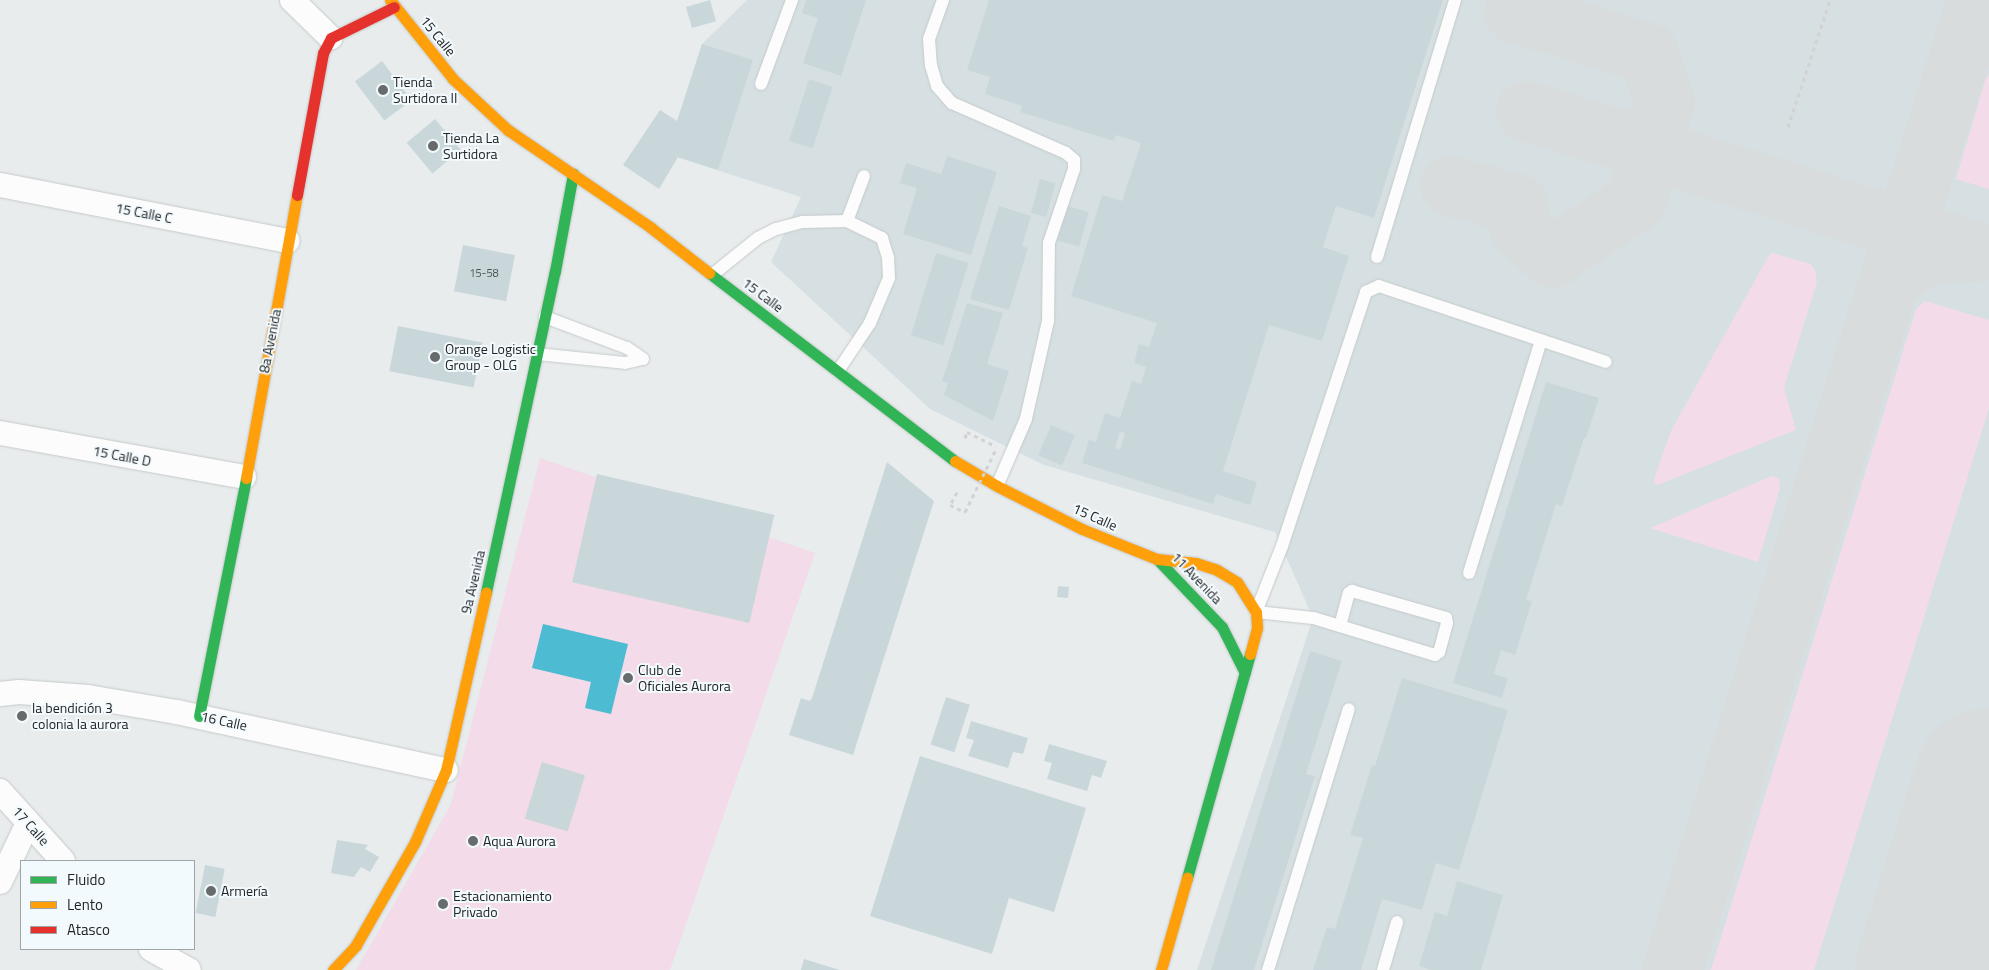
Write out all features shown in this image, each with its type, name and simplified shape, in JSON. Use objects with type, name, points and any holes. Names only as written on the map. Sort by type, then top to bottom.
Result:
[{"type":"street","points":[[292,0],[331,38],[392,3]]},
{"type":"street","name":"15 Calle","points":[[392,3],[453,78],[508,130],[650,227],[954,460],[997,486],[1082,528],[1157,559]]},
{"type":"street","name":"8a Avenida","points":[[199,716],[323,53],[331,38]]},
{"type":"street","name":"9a Avenida","points":[[333,970],[356,945],[410,851],[446,770],[545,317],[573,174]]},
{"type":"street","name":"15 Calle C","points":[[0,185],[288,240]]},
{"type":"street","name":"15 Calle D","points":[[0,433],[244,477]]},
{"type":"street","name":"11 Avenida","points":[[1157,559],[1196,563],[1217,570],[1237,582],[1256,612]]},
{"type":"street","name":"11 Avenida","points":[[1157,559],[1195,596],[1222,627],[1244,672]]},
{"type":"street","points":[[1161,970],[1257,628],[1256,612]]},
{"type":"street","name":"16 Calle","points":[[0,694],[19,692],[88,697],[199,716],[446,770]]},
{"type":"street","name":"17 Calle","points":[[0,791],[62,860]]},
{"type":"street","points":[[0,882],[28,823]]},
{"type":"street","points":[[153,950],[189,970]]},
{"type":"lane","points":[[761,84],[792,0]]},
{"type":"lane","points":[[943,0],[929,39],[931,65],[937,86],[952,103],[1066,153],[1074,160],[1074,169],[1049,243],[1048,321],[1026,419],[997,486]]},
{"type":"lane","points":[[1377,257],[1455,0]]},
{"type":"lane","points":[[847,221],[864,176]]},
{"type":"lane","points":[[712,275],[758,238],[776,228],[803,222],[847,221],[882,238],[888,258],[889,278],[870,323],[838,371]]},
{"type":"lane","points":[[1340,626],[1349,593],[1352,591],[1446,618],[1447,622],[1439,652],[1435,655],[1313,618],[1256,612],[1282,546],[1366,292],[1379,286],[1606,362]]},
{"type":"lane","points":[[537,354],[625,363],[643,359],[627,348],[545,317]]},
{"type":"lane","points":[[1469,573],[1541,340]]},
{"type":"lane","points":[[1268,970],[1349,709]]},
{"type":"lane","points":[[1383,970],[1397,922]]},
{"type":"path","points":[[1788,127],[1830,0]]},
{"type":"path","points":[[950,505],[965,512],[997,447],[967,432]]},
{"type":"shaded area","points":[[747,0],[1989,0],[1989,970],[1197,970],[1313,618],[1275,532],[1044,465],[930,409],[771,262],[801,197],[667,154],[702,44]]},
{"type":"shaded area","points":[[1989,75],[1989,189],[1956,179],[1986,78]]},
{"type":"shaded area","points":[[1772,253],[1811,264],[1815,270],[1817,282],[1784,388],[1796,430],[1657,485],[1654,482],[1655,476],[1671,431],[1768,257]]},
{"type":"shaded area","points":[[1925,301],[1989,320],[1989,408],[1814,970],[1711,970],[1916,309]]},
{"type":"shaded area","name":"Club de Oficiales Aurora","points":[[540,458],[815,553],[670,970],[356,970],[451,804]]},
{"type":"shaded area","points":[[1772,476],[1779,478],[1780,488],[1758,562],[1650,528]]},
{"type":"water","points":[[543,624],[628,644],[611,714],[585,708],[591,682],[532,668]]},
{"type":"building","points":[[710,0],[716,21],[692,28],[686,7]]},
{"type":"building","points":[[806,0],[866,0],[841,76],[803,63],[818,18],[802,13]]},
{"type":"building","points":[[989,0],[1443,0],[1374,218],[1336,206],[1323,247],[1349,256],[1322,341],[1269,325],[1223,471],[1257,482],[1250,505],[1216,494],[1213,504],[1082,463],[1089,440],[1096,442],[1105,413],[1120,418],[1132,381],[1141,384],[1146,367],[1134,363],[1139,344],[1149,347],[1157,323],[1071,296],[1102,195],[1122,201],[1141,143],[1116,135],[1114,141],[1020,112],[1022,106],[985,94],[990,77],[967,70]],"holes":[[[1120,432],[1125,433],[1120,450],[1115,448]]]},
{"type":"building","points":[[702,44],[753,60],[718,170],[678,157],[659,189],[623,165],[660,110],[677,121]]},
{"type":"building","name":"Tienda Surtidora II","points":[[382,61],[411,100],[384,121],[355,81]]},
{"type":"building","points":[[809,79],[833,87],[813,149],[789,141]]},
{"type":"building","name":"Tienda La Surtidora","points":[[435,119],[461,150],[432,173],[407,143]]},
{"type":"building","points":[[947,156],[997,172],[971,255],[903,234],[917,188],[900,183],[906,163],[941,174]]},
{"type":"building","points":[[1040,179],[1055,183],[1046,217],[1031,213]]},
{"type":"building","points":[[1064,205],[1089,212],[1079,247],[1054,240]]},
{"type":"building","points":[[999,206],[1031,216],[1022,246],[1028,248],[1009,310],[970,299]]},
{"type":"building","points":[[463,245],[515,255],[506,301],[454,291]]},
{"type":"building","points":[[936,253],[969,263],[943,345],[911,335]]},
{"type":"building","points":[[967,303],[1003,313],[987,364],[1009,371],[993,421],[944,395],[948,383],[942,381]]},
{"type":"building","name":"Orange Logistic Group - OLG","points":[[398,326],[482,342],[474,388],[389,371]]},
{"type":"building","points":[[1546,382],[1599,398],[1562,506],[1556,504],[1526,600],[1532,601],[1515,655],[1501,650],[1494,674],[1508,678],[1502,698],[1453,683]]},
{"type":"building","points":[[1051,425],[1075,435],[1062,466],[1038,455]]},
{"type":"building","points":[[887,462],[934,501],[853,755],[789,735],[801,698],[810,701],[812,698]]},
{"type":"building","points":[[597,474],[774,515],[749,623],[572,582]]},
{"type":"building","points":[[1058,586],[1069,587],[1068,598],[1057,597]]},
{"type":"building","points":[[1310,651],[1342,661],[1306,774],[1315,776],[1254,970],[1211,970]]},
{"type":"building","points":[[1402,678],[1508,710],[1459,870],[1436,863],[1422,910],[1382,899],[1361,970],[1313,970],[1327,927],[1335,929],[1363,838],[1350,835],[1372,765],[1375,766]]},
{"type":"building","points":[[946,697],[970,705],[954,752],[931,745]]},
{"type":"building","points":[[971,721],[1028,738],[1023,754],[1013,752],[1008,768],[968,756],[974,740],[966,738]]},
{"type":"building","points":[[1049,744],[1107,761],[1101,778],[1092,775],[1087,791],[1047,779],[1052,763],[1044,761]]},
{"type":"building","points":[[920,756],[1086,808],[1054,912],[1009,898],[992,954],[870,916]]},
{"type":"building","points":[[542,762],[585,775],[568,832],[525,818]]},
{"type":"building","points":[[337,840],[368,845],[365,849],[379,857],[370,872],[361,867],[354,877],[331,873]]},
{"type":"building","name":"Armería","points":[[205,865],[225,869],[215,917],[196,913]]},
{"type":"building","points":[[1457,881],[1503,895],[1481,970],[1431,970],[1419,966],[1435,912],[1447,916]]},
{"type":"building","points":[[804,959],[840,970],[801,970]]},
{"type":"taxiway","points":[[1672,970],[1977,0]]},
{"type":"taxiway","points":[[1514,12],[1648,53],[1664,101],[1651,149],[1975,251],[1935,253],[1913,262],[1890,281]]},
{"type":"taxiway","points":[[1450,185],[1517,204],[1520,229],[1552,257],[1636,200],[1651,149],[1526,111]]},
{"type":"runway","points":[[1931,970],[1989,784]]},
{"type":"traffic: fast","points":[[486,592],[555,271],[573,174]]},
{"type":"traffic: fast","points":[[709,273],[955,461]]},
{"type":"traffic: fast","points":[[199,716],[246,478]]},
{"type":"traffic: fast","points":[[1157,559],[1222,627],[1245,673]]},
{"type":"traffic: fast","points":[[1187,878],[1250,654]]},
{"type":"traffic: slow","points":[[390,0],[453,79],[508,130],[650,227],[709,273]]},
{"type":"traffic: slow","points":[[246,478],[297,195]]},
{"type":"traffic: slow","points":[[955,461],[997,486],[1082,529],[1157,559],[1196,563],[1217,570],[1237,582],[1256,612],[1257,628],[1250,654]]},
{"type":"traffic: slow","points":[[333,970],[356,945],[415,842],[446,770],[486,592]]},
{"type":"traffic: slow","points":[[1161,970],[1187,878]]},
{"type":"traffic: jam","points":[[297,195],[323,53],[331,38],[394,7]]},
{"type":"place","name":"Tienda Surtidora II","points":[[383,90]]},
{"type":"place","name":"Tienda La Surtidora","points":[[433,146]]},
{"type":"place","name":"Orange Logistic Group - OLG","points":[[435,357]]},
{"type":"place","name":"Club de Oficiales Aurora","points":[[628,678]]},
{"type":"place","name":"la bendición 3 colonia la aurora","points":[[22,716]]},
{"type":"place","name":"Aqua Aurora","points":[[473,841]]},
{"type":"place","name":"Armería","points":[[211,891]]},
{"type":"place","name":"Estacionamiento Privado","points":[[443,904]]}]
